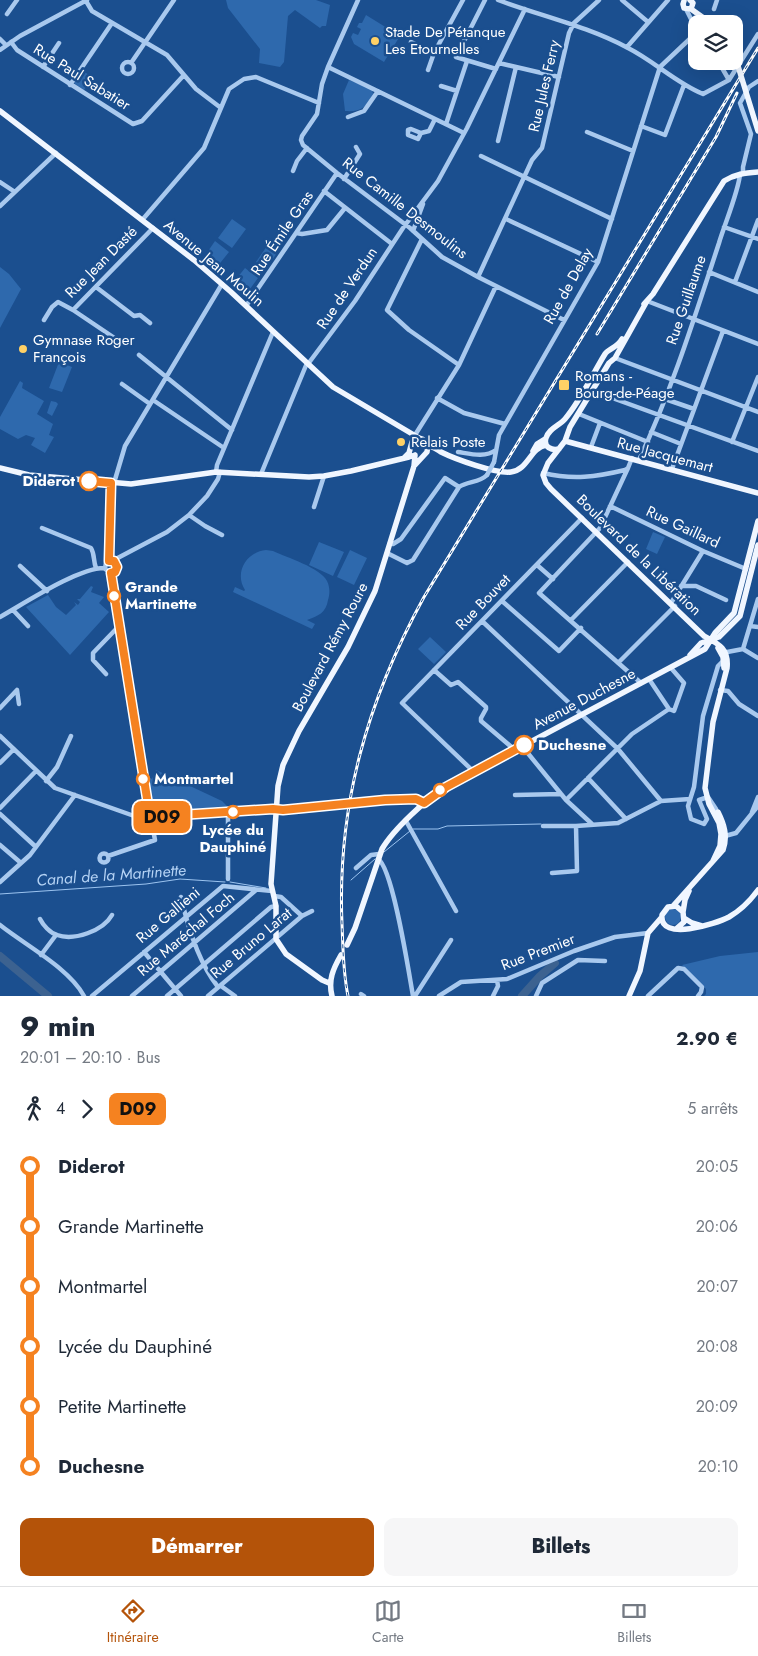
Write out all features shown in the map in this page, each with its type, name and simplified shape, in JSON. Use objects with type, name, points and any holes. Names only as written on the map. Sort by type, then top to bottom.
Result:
[{"type":"main road","points":[[686,0],[683,6],[698,15]]},
{"type":"main road","points":[[739,70],[758,131]]},
{"type":"main road","name":"Avenue Jean Moulin","points":[[0,111],[143,219],[222,284],[333,387],[414,437],[424,440],[442,452],[465,462],[508,472],[520,469],[537,444],[547,444]]},
{"type":"main road","points":[[548,463],[547,444],[550,431],[566,417],[620,344],[640,308],[647,301],[720,186],[731,176],[741,173],[758,172]]},
{"type":"main road","points":[[543,473],[548,463],[565,441],[567,433],[593,391],[611,355]]},
{"type":"main road","points":[[556,426],[563,428],[567,433]]},
{"type":"main road","points":[[403,459],[407,456],[414,437]]},
{"type":"main road","name":"Rue Jacquemart","points":[[565,441],[758,493]]},
{"type":"main road","points":[[420,454],[428,444]]},
{"type":"main road","points":[[547,444],[559,449]]},
{"type":"main road","points":[[410,449],[420,454]]},
{"type":"main road","points":[[0,468],[29,475],[140,484],[218,472],[309,477],[324,476],[420,454],[442,452]]},
{"type":"main road","name":"Boulevard Rémy Roure","points":[[276,939],[276,906],[273,893],[279,776],[288,752],[348,647],[379,582],[420,454]]},
{"type":"main road","points":[[403,459],[414,468]]},
{"type":"main road","name":"Boulevard de la Libération","points":[[543,473],[551,488],[704,636],[710,639],[724,655]]},
{"type":"main road","points":[[710,639],[732,617],[734,604],[758,522]]},
{"type":"main road","points":[[710,639],[719,637],[740,616],[758,545]]},
{"type":"main road","name":"Avenue Duchesne","points":[[347,945],[355,928],[379,857],[389,839],[424,803],[440,790],[686,660],[700,644],[710,639]]},
{"type":"main road","points":[[723,835],[707,797],[706,788],[713,722],[723,676],[724,655]]},
{"type":"main road","points":[[629,996],[640,971],[648,933],[661,918],[666,908],[673,906],[713,861],[720,846],[723,835],[722,821],[710,795],[708,775]]},
{"type":"main road","points":[[676,929],[682,925],[685,900],[692,886]]},
{"type":"main road","points":[[661,918],[665,926],[670,929],[694,929],[719,922],[736,913],[749,902],[758,890]]},
{"type":"main road","points":[[673,906],[679,908],[692,923],[705,926]]},
{"type":"main road","points":[[648,933],[665,926]]},
{"type":"main road","points":[[276,939],[286,954],[329,983]]},
{"type":"main road","points":[[332,996],[329,983],[330,977],[340,955]]},
{"type":"street","points":[[7,14],[16,0]]},
{"type":"street","points":[[131,63],[174,0]]},
{"type":"street","points":[[293,171],[297,161],[307,148],[301,140],[302,136],[315,116],[328,67],[358,0]]},
{"type":"street","points":[[428,70],[434,53],[463,0]]},
{"type":"street","points":[[486,0],[456,57],[496,69]]},
{"type":"street","points":[[498,0],[573,25],[627,47],[660,67],[684,85],[703,94],[729,80],[758,34]]},
{"type":"street","points":[[573,25],[599,0]]},
{"type":"street","points":[[622,0],[648,22]]},
{"type":"street","points":[[627,47],[668,0]]},
{"type":"street","points":[[714,9],[717,0]]},
{"type":"street","points":[[0,50],[8,43],[83,1],[92,11],[167,55],[196,89],[221,108]]},
{"type":"street","points":[[413,231],[424,202],[464,134],[524,9]]},
{"type":"street","points":[[688,9],[690,15]]},
{"type":"street","points":[[70,84],[112,23]]},
{"type":"street","name":"Rue Jules Ferry","points":[[478,278],[506,219],[523,177],[532,160],[542,148],[569,33],[573,25]]},
{"type":"street","name":"Rue Paul Sabatier","points":[[0,39],[133,124],[142,121],[184,74]]},
{"type":"street","points":[[660,67],[688,41]]},
{"type":"street","points":[[411,42],[434,53]]},
{"type":"street","points":[[43,67],[59,43]]},
{"type":"street","points":[[446,124],[467,60]]},
{"type":"street","points":[[499,62],[559,77]]},
{"type":"street","points":[[328,67],[464,134]]},
{"type":"street","points":[[498,141],[516,67]]},
{"type":"street","name":"Rue de Delay","points":[[459,487],[465,483],[481,480],[487,475],[494,462],[499,435],[598,262],[660,67]]},
{"type":"street","points":[[723,70],[729,80]]},
{"type":"street","points":[[143,219],[204,148],[229,89],[244,79],[256,77],[319,103]]},
{"type":"street","name":"Rue Guillaume","points":[[639,460],[660,415],[743,167],[751,134],[740,103],[749,87],[758,81]]},
{"type":"street","points":[[642,126],[665,134],[684,85]]},
{"type":"street","points":[[441,86],[457,91]]},
{"type":"street","points":[[348,117],[364,111],[378,91]]},
{"type":"street","points":[[420,133],[429,131],[435,119]]},
{"type":"street","points":[[587,132],[633,152]]},
{"type":"street","points":[[344,178],[360,154],[356,146]]},
{"type":"street","name":"Rue Camille Desmoulins","points":[[307,148],[413,231],[442,257],[478,278],[564,320]]},
{"type":"street","points":[[0,206],[56,153]]},
{"type":"street","points":[[481,156],[612,219]]},
{"type":"street","name":"Rue Émile Gras","points":[[246,306],[337,173]]},
{"type":"street","points":[[0,182],[15,192]]},
{"type":"street","points":[[324,191],[392,244]]},
{"type":"street","name":"Rue de Verdun","points":[[261,474],[308,364],[355,302],[405,225],[424,202]]},
{"type":"street","points":[[296,233],[302,234],[327,230],[345,208]]},
{"type":"street","points":[[506,219],[598,262]]},
{"type":"street","points":[[734,282],[758,220]]},
{"type":"street","points":[[724,227],[758,239]]},
{"type":"street","name":"Rue Jean Dasté","points":[[44,320],[52,307],[58,302],[73,310],[153,228]]},
{"type":"street","points":[[422,240],[387,310],[409,330],[459,365]]},
{"type":"street","points":[[709,272],[758,292]]},
{"type":"street","points":[[111,561],[112,483],[125,446],[222,284]]},
{"type":"street","points":[[414,437],[459,365],[496,286]]},
{"type":"street","points":[[96,287],[134,316],[140,315],[150,323]]},
{"type":"street","points":[[647,301],[758,344]]},
{"type":"street","points":[[73,310],[119,340]]},
{"type":"street","points":[[672,469],[723,331]]},
{"type":"street","points":[[104,568],[106,562],[167,532],[189,515],[207,496],[216,483],[217,465],[273,332]]},
{"type":"street","points":[[139,355],[232,430]]},
{"type":"street","points":[[611,355],[758,412]]},
{"type":"street","points":[[732,442],[758,377]]},
{"type":"street","points":[[122,384],[224,448]]},
{"type":"street","points":[[593,391],[758,451]]},
{"type":"street","points":[[437,398],[464,413],[505,424]]},
{"type":"street","points":[[665,399],[694,409]]},
{"type":"street","points":[[579,414],[648,442]]},
{"type":"street","points":[[591,448],[600,423]]},
{"type":"street","points":[[651,432],[681,444]]},
{"type":"street","points":[[458,452],[483,455],[490,454],[496,450]]},
{"type":"street","points":[[632,458],[597,532],[540,593],[641,683]]},
{"type":"street","points":[[543,473],[564,477],[586,478],[622,471],[628,468]]},
{"type":"street","points":[[314,507],[324,476]]},
{"type":"street","points":[[387,553],[407,563],[413,560],[459,487],[445,478],[401,539],[393,544],[390,543]]},
{"type":"street","name":"Rue Gaillard","points":[[610,506],[703,551],[746,568]]},
{"type":"street","points":[[189,515],[222,535]]},
{"type":"street","name":"Rue Bouvet","points":[[474,772],[402,703],[582,518]]},
{"type":"street","points":[[42,528],[90,548],[94,555],[96,568]]},
{"type":"street","points":[[618,664],[673,604],[681,586],[703,551]]},
{"type":"street","points":[[111,573],[116,570],[127,553]]},
{"type":"street","points":[[111,561],[117,566]]},
{"type":"street","points":[[571,620],[628,562]]},
{"type":"street","points":[[537,565],[553,579]]},
{"type":"street","points":[[20,566],[47,591]]},
{"type":"street","points":[[0,616],[75,576],[96,568],[104,568]]},
{"type":"street","points":[[104,568],[106,572],[111,573]]},
{"type":"street","points":[[108,856],[155,840],[111,573]]},
{"type":"street","points":[[681,586],[696,586],[726,600]]},
{"type":"street","points":[[743,650],[758,598]]},
{"type":"street","points":[[502,601],[559,651],[581,628]]},
{"type":"street","points":[[13,610],[28,626]]},
{"type":"street","points":[[482,621],[618,749],[661,801]]},
{"type":"street","points":[[106,674],[93,660],[94,653],[119,626]]},
{"type":"street","points":[[750,626],[758,627]]},
{"type":"street","points":[[716,809],[710,798],[707,797],[700,800],[707,819],[704,824],[691,819],[688,806],[694,787],[703,716],[718,666],[724,655],[743,650],[758,658]]},
{"type":"street","points":[[649,679],[669,708],[674,710],[684,683],[671,668]]},
{"type":"street","points":[[434,670],[451,685],[458,682],[486,707],[481,718],[482,721],[515,750]]},
{"type":"street","points":[[0,708],[17,690],[19,704]]},
{"type":"street","points":[[720,690],[728,691],[739,704],[758,716]]},
{"type":"street","points":[[566,800],[639,729],[669,708]]},
{"type":"street","points":[[0,736],[54,788],[137,817],[228,813],[347,803]]},
{"type":"street","points":[[46,781],[57,767],[71,736]]},
{"type":"street","points":[[522,746],[566,800],[592,824]]},
{"type":"street","points":[[0,763],[14,749]]},
{"type":"street","points":[[0,808],[36,770]]},
{"type":"street","points":[[588,778],[626,819]]},
{"type":"street","points":[[515,795],[561,794]]},
{"type":"street","points":[[0,882],[36,847],[75,795]]},
{"type":"street","points":[[751,815],[752,808],[758,797]]},
{"type":"street","points":[[354,802],[416,799],[424,803]]},
{"type":"street","points":[[543,826],[618,823],[661,801],[690,799]]},
{"type":"street","points":[[723,835],[736,833],[758,806]]},
{"type":"street","points":[[228,813],[228,880]]},
{"type":"street","points":[[0,814],[36,847]]},
{"type":"street","points":[[406,821],[456,912]]},
{"type":"street","points":[[552,873],[577,871],[576,826]]},
{"type":"street","points":[[0,845],[20,863]]},
{"type":"street","points":[[0,853],[4,849]]},
{"type":"street","points":[[356,868],[372,855],[379,857],[385,868],[395,901],[414,996]]},
{"type":"street","name":"Rue Gallieni","points":[[92,996],[223,886],[228,885],[273,893]]},
{"type":"street","name":"Rue Maréchal Foch","points":[[132,996],[256,890]]},
{"type":"street","points":[[273,893],[302,916]]},
{"type":"street","points":[[181,897],[186,918],[205,964],[219,987],[234,996]]},
{"type":"street","points":[[167,996],[271,907],[276,906]]},
{"type":"street","name":"Rue Bruno Larat","points":[[208,996],[302,916],[312,911]]},
{"type":"street","points":[[40,919],[56,935],[82,936],[109,922],[112,915]]},
{"type":"street","points":[[0,925],[65,973],[79,987],[84,996]]},
{"type":"street","name":"Rue Premier","points":[[439,996],[461,982],[507,979],[615,936],[648,933]]},
{"type":"street","points":[[41,955],[56,935]]},
{"type":"street","points":[[414,996],[450,940]]},
{"type":"street","points":[[574,951],[578,960]]},
{"type":"street","points":[[144,952],[181,996]]},
{"type":"street","points":[[536,996],[542,983],[578,960],[605,961]]},
{"type":"street","points":[[648,996],[678,968],[684,969],[702,987],[698,996]]},
{"type":"street","points":[[493,996],[498,986],[497,980]]},
{"type":"shaded area","points":[[226,0],[316,0],[330,5],[326,26],[320,28],[295,10],[288,16],[284,62],[280,67],[259,63],[260,49],[228,8]]},
{"type":"shaded area","name":"Stade De Pétanque Les Etournelles","points":[[366,15],[400,36],[384,62],[354,44],[351,37],[353,33],[358,35],[361,29],[357,27],[359,23],[362,23]]},
{"type":"shaded area","points":[[82,70],[93,78],[84,90],[75,84],[74,81]]},
{"type":"shaded area","points":[[349,80],[372,89],[373,94],[370,99],[359,110],[345,111],[343,94]]},
{"type":"shaded area","points":[[232,219],[246,229],[232,248],[218,238]]},
{"type":"shaded area","points":[[215,241],[229,252],[217,267],[204,257]]},
{"type":"shaded area","points":[[267,246],[277,253],[266,269],[256,262]]},
{"type":"shaded area","points":[[0,267],[9,274],[21,289],[0,328]]},
{"type":"shaded area","points":[[245,268],[258,278],[247,293],[233,283]]},
{"type":"shaded area","points":[[59,362],[72,367],[62,392],[49,388]]},
{"type":"shaded area","points":[[20,381],[23,383],[22,388],[44,401],[37,414],[53,424],[49,435],[54,437],[45,453],[31,445],[35,438],[26,435],[18,439],[0,429],[0,417]]},
{"type":"shaded area","points":[[51,401],[58,404],[52,416],[47,413]]},
{"type":"shaded area","points":[[653,532],[665,537],[657,554],[646,549]]},
{"type":"shaded area","points":[[319,542],[344,552],[333,576],[309,565]]},
{"type":"shaded area","points":[[266,550],[273,551],[311,567],[327,581],[329,593],[325,608],[318,615],[307,620],[315,624],[312,629],[233,592],[235,587],[245,590],[241,577],[244,564],[253,555]]},
{"type":"shaded area","points":[[350,550],[367,558],[354,585],[337,577]]},
{"type":"shaded area","points":[[91,586],[93,587],[91,592],[104,597],[99,603],[109,612],[70,655],[26,607],[48,595],[56,607],[66,615],[76,605],[74,602],[78,605],[80,602],[77,599],[80,599]]},
{"type":"shaded area","points":[[430,637],[446,652],[434,664],[418,649]]},
{"type":"shaded area","points":[[156,770],[222,801],[227,806],[155,813],[152,809],[148,777],[152,779]]},
{"type":"shaded area","points":[[670,909],[676,909],[681,914],[679,923],[670,925],[665,920],[665,914]]},
{"type":"shaded area","points":[[758,952],[758,996],[704,996],[706,989],[682,965],[720,956]]},
{"type":"waterway","name":"Canal de la Martinette","points":[[413,829],[438,829],[447,826],[541,824]]},
{"type":"waterway","name":"Canal de la Martinette","points":[[384,852],[410,831]]},
{"type":"waterway","name":"Canal de la Martinette","points":[[351,880],[375,859]]},
{"type":"waterway","name":"Canal de la Martinette","points":[[0,894],[146,884],[180,879],[225,882]]},
{"type":"waterway","name":"Canal de la Martinette","points":[[230,882],[266,888]]},
{"type":"waterway","points":[[0,956],[48,996]]},
{"type":"waterway","points":[[522,996],[555,963]]},
{"type":"railway","points":[[348,996],[344,969],[342,924],[342,880],[345,838],[351,796],[360,755],[386,675],[424,597],[758,48]]},
{"type":"railway","points":[[597,334],[716,137],[737,93]]},
{"type":"bus line","name":"D09","points":[[89,481],[111,483],[109,561],[114,561],[117,567],[115,572],[111,573],[150,817],[273,809],[283,810],[370,801],[416,799],[424,803],[432,795],[524,745]]},
{"type":"place","name":"Stade De Pétanque Les Etournelles","points":[[375,41]]},
{"type":"place","name":"Gymnase Roger François","points":[[23,349]]},
{"type":"place","name":"Romans - Bourg-de-Péage","points":[[564,385]]},
{"type":"place","name":"Relais Poste","points":[[401,442]]},
{"type":"place","name":"Diderot","points":[[89,481]]},
{"type":"place","name":"Grande Martinette","points":[[114,596]]},
{"type":"place","name":"Duchesne","points":[[524,745]]},
{"type":"place","name":"Montmartel","points":[[143,779]]},
{"type":"place","name":"Lycée du Dauphiné","points":[[233,812]]}]
